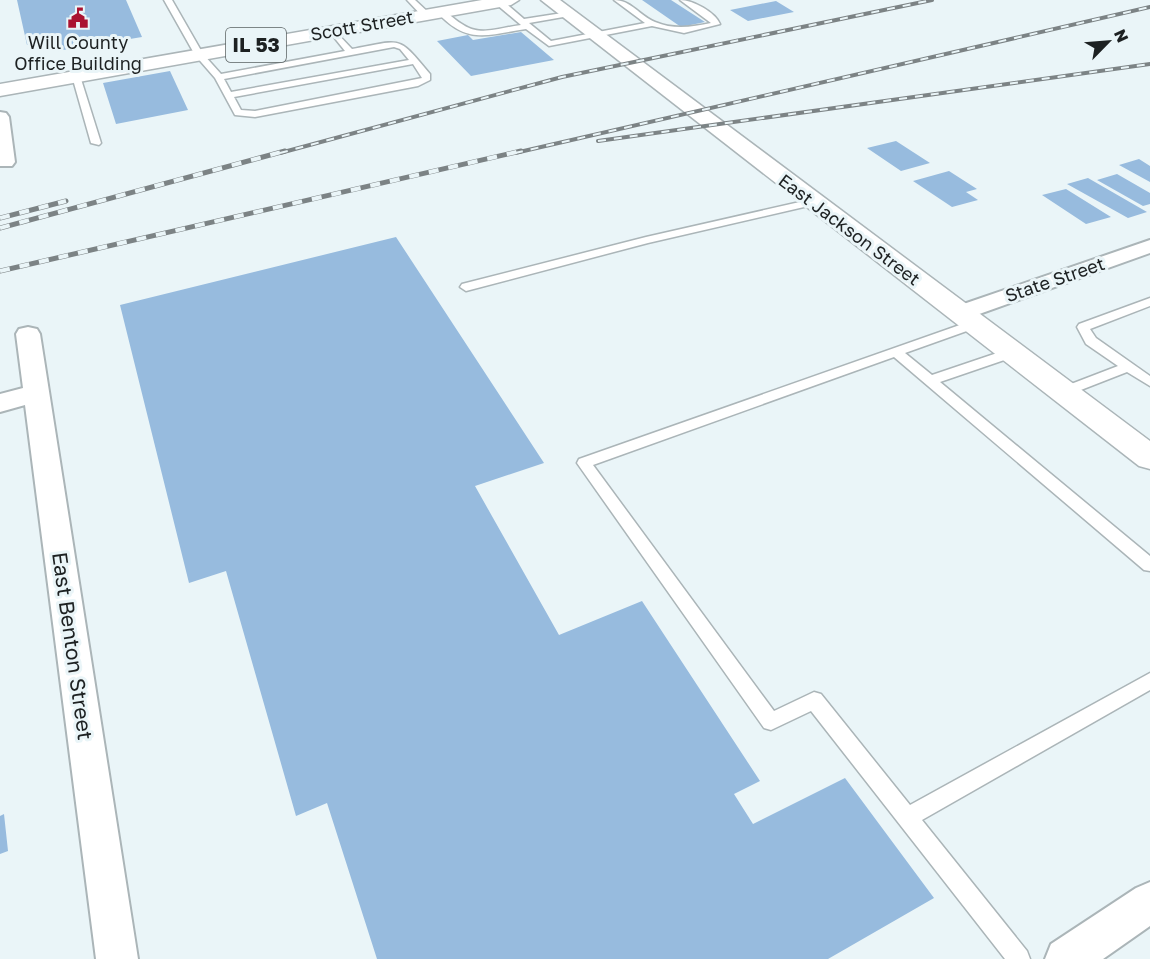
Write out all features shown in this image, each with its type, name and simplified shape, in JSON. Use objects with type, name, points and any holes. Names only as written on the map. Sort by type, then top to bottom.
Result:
[{"type":"street","name":"East Jackson Street","points":[[549,0],[1150,458]]},
{"type":"street","name":"Scott Street","points":[[0,90],[505,1]]},
{"type":"street","points":[[0,117],[3,150]]},
{"type":"street","name":"State Street","points":[[967,319],[1150,246]]},
{"type":"street","name":"East Benton Street","points":[[28,334],[117,959]]},
{"type":"street","points":[[0,403],[36,393]]},
{"type":"street","points":[[1066,959],[1150,902]]},
{"type":"lane","points":[[168,0],[199,55],[219,77],[238,113],[267,112],[418,83],[426,80],[427,76],[403,47],[395,44],[219,77]]},
{"type":"lane","points":[[411,0],[459,28],[477,34],[567,14]]},
{"type":"lane","points":[[618,0],[652,24],[684,31],[716,24],[714,19],[684,0]]},
{"type":"lane","points":[[505,1],[525,24],[549,44],[652,24]]},
{"type":"lane","points":[[333,31],[350,52]]},
{"type":"lane","points":[[229,95],[415,61]]},
{"type":"lane","points":[[76,76],[96,143]]},
{"type":"lane","points":[[466,287],[646,240],[813,202]]},
{"type":"lane","points":[[1150,302],[1083,327],[1091,341],[1150,382]]},
{"type":"lane","points":[[967,319],[896,352],[584,463],[771,722],[814,700],[1019,959]]},
{"type":"lane","points":[[896,352],[1150,565]]},
{"type":"lane","points":[[930,381],[1011,353]]},
{"type":"lane","points":[[1063,392],[1129,367]]},
{"type":"lane","points":[[907,818],[1150,681]]},
{"type":"building","name":"Will County Office Building","points":[[17,0],[126,0],[142,37],[63,50],[60,39],[27,45]]},
{"type":"building","points":[[642,0],[671,0],[705,22],[681,27]]},
{"type":"building","points":[[776,1],[794,12],[748,21],[730,10]]},
{"type":"building","points":[[521,32],[554,60],[471,76],[437,41],[468,35],[473,40]]},
{"type":"building","points":[[170,71],[188,110],[116,124],[103,83]]},
{"type":"building","points":[[896,141],[930,163],[901,171],[867,148]]},
{"type":"building","points":[[1139,159],[1150,166],[1150,182],[1119,165]]},
{"type":"building","points":[[949,171],[977,189],[966,192],[978,200],[952,207],[913,181]]},
{"type":"building","points":[[1117,174],[1150,193],[1150,204],[1143,206],[1097,180]]},
{"type":"building","points":[[1088,178],[1147,212],[1128,218],[1067,184]]},
{"type":"building","points":[[1066,189],[1111,217],[1086,224],[1042,195]]},
{"type":"building","points":[[396,237],[544,463],[475,486],[559,635],[642,601],[760,781],[734,794],[753,824],[845,778],[934,898],[828,959],[377,959],[327,803],[296,816],[226,571],[189,583],[120,305]]},
{"type":"building","points":[[4,814],[8,851],[0,854],[0,816]]},
{"type":"railway","points":[[280,153],[562,77],[932,0]]},
{"type":"railway","points":[[515,153],[1150,7]]},
{"type":"railway","points":[[598,141],[1150,64]]},
{"type":"railway","points":[[0,228],[285,151]]},
{"type":"railway","points":[[0,271],[521,151]]},
{"type":"railway","points":[[0,218],[66,201]]},
{"type":"place","name":"Will County Office Building","points":[[78,18]]}]
